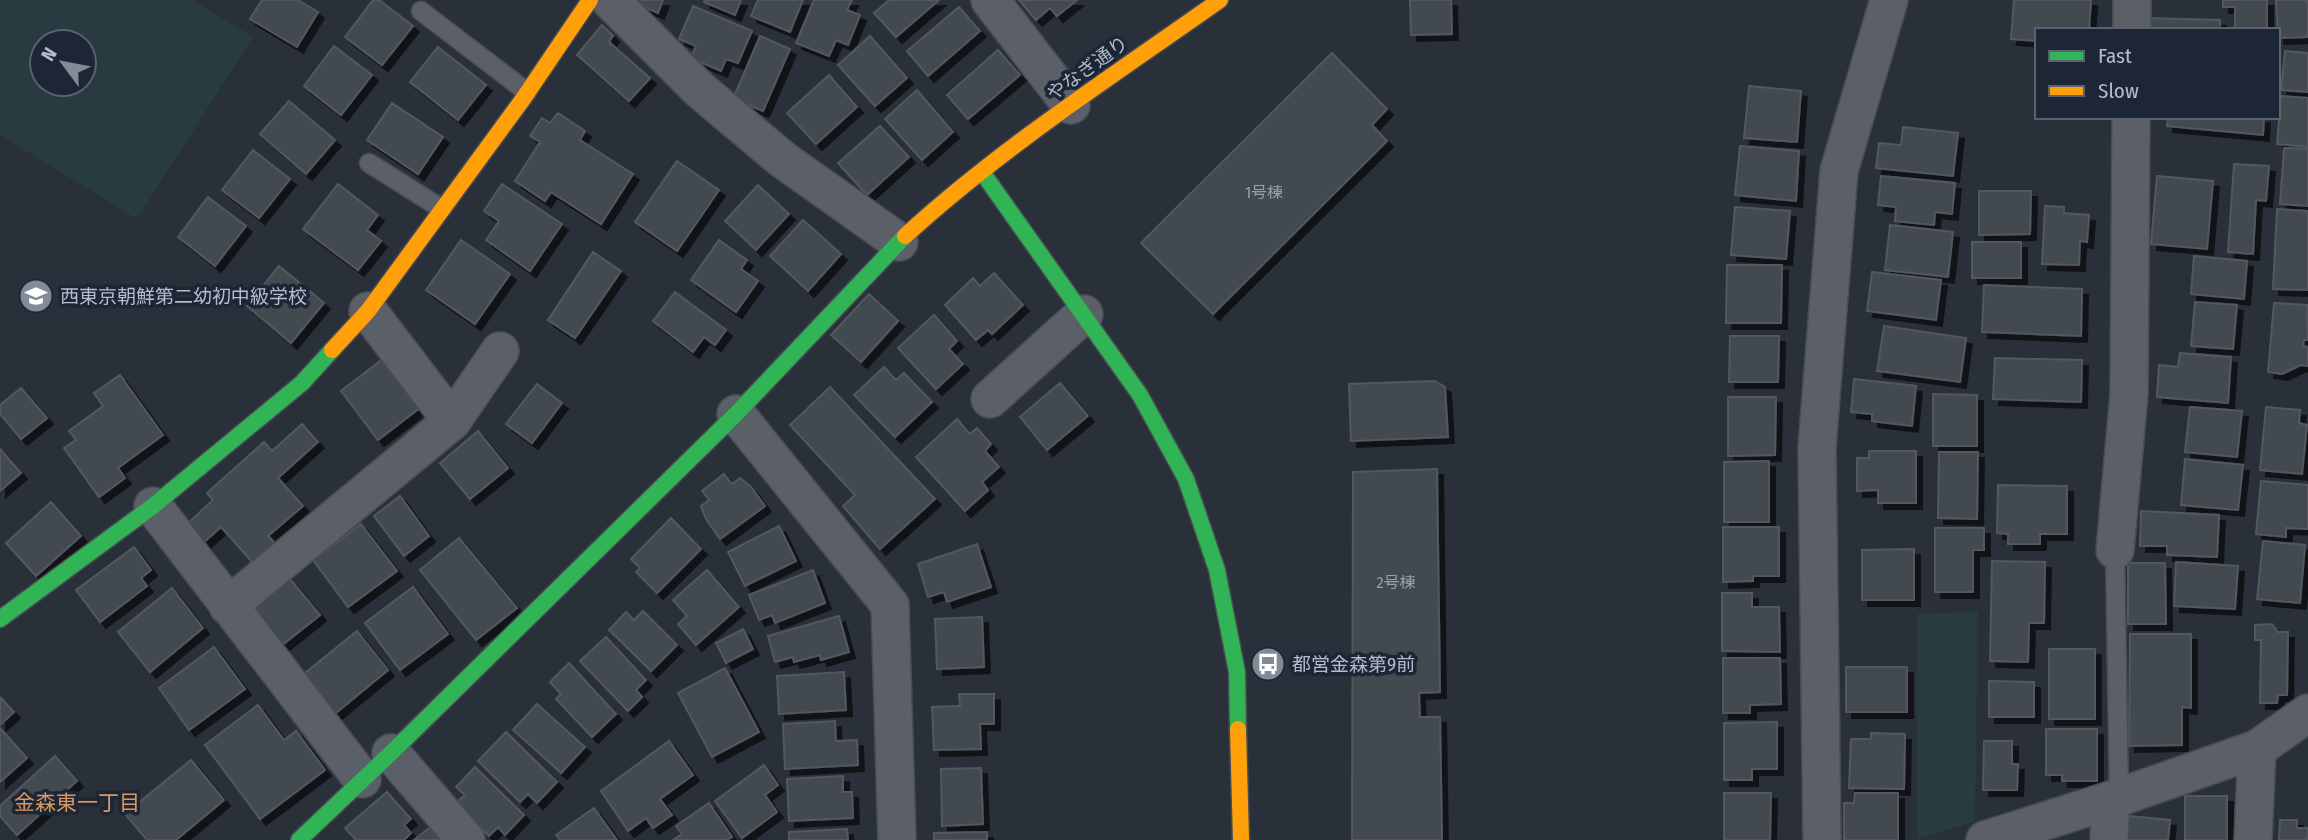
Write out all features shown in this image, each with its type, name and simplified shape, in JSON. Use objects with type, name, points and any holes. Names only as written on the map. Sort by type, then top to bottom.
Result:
[{"type":"street","points":[[990,0],[1071,105]]},
{"type":"street","points":[[1822,840],[1818,433],[1839,171],[1889,0]]},
{"type":"street","points":[[2132,0],[2132,28]]},
{"type":"street","points":[[0,619],[153,506],[302,383],[368,311],[594,4],[772,151],[899,242]]},
{"type":"street","name":"やなぎ通り","points":[[299,840],[736,414],[899,242],[940,204],[1205,4]]},
{"type":"street","points":[[2115,550],[2129,394],[2131,119]]},
{"type":"street","points":[[982,172],[1140,395],[1186,479],[1217,569],[1237,672],[1241,840]]},
{"type":"street","points":[[368,311],[452,421]]},
{"type":"street","points":[[990,399],[1084,314]]},
{"type":"street","points":[[228,606],[452,421],[500,351]]},
{"type":"street","points":[[736,414],[890,605],[897,840]]},
{"type":"street","points":[[153,506],[362,779]]},
{"type":"street","points":[[1985,840],[2257,749],[2308,713]]},
{"type":"street","points":[[2253,840],[2257,749]]},
{"type":"street","points":[[391,753],[466,840]]},
{"type":"street","points":[[2109,840],[2115,798]]},
{"type":"lane","points":[[566,0],[594,4]]},
{"type":"lane","points":[[422,11],[527,92]]},
{"type":"lane","points":[[369,163],[442,209]]},
{"type":"lane","points":[[2115,550],[2115,798]]},
{"type":"green space","points":[[0,0],[193,0],[253,37],[137,219],[0,135]]},
{"type":"green space","points":[[1978,612],[1975,821],[1917,839],[1917,614]]},
{"type":"building","points":[[262,0],[298,0],[318,12],[297,47],[250,19]]},
{"type":"building","points":[[373,0],[379,0],[413,26],[382,65],[345,37]]},
{"type":"building","points":[[627,0],[663,0],[658,13]]},
{"type":"building","points":[[741,0],[735,15],[704,2]]},
{"type":"building","points":[[758,0],[803,0],[790,32],[751,16]]},
{"type":"building","points":[[814,0],[852,0],[847,10],[860,15],[848,45],[836,40],[829,56],[796,43]]},
{"type":"building","points":[[889,0],[939,0],[896,37],[874,13]]},
{"type":"building","points":[[1019,0],[1077,0],[1057,16],[1050,8],[1036,20]]},
{"type":"building","points":[[1410,0],[1451,0],[1452,34],[1411,35]]},
{"type":"building","points":[[2014,0],[2091,0],[2089,28],[2035,28],[2035,41],[2011,39]]},
{"type":"building","points":[[2223,0],[2267,0],[2267,28],[2235,28],[2235,7],[2223,7]]},
{"type":"building","points":[[2276,0],[2308,0],[2308,37],[2280,38],[2280,28],[2277,28]]},
{"type":"building","points":[[693,6],[752,31],[738,63],[726,59],[721,71],[691,58],[696,46],[679,39]]},
{"type":"building","points":[[959,7],[980,31],[928,76],[907,51]]},
{"type":"building","points":[[2146,18],[2220,20],[2220,28],[2146,28]]},
{"type":"building","points":[[602,25],[613,36],[609,42],[650,78],[629,101],[577,55]]},
{"type":"building","points":[[760,36],[790,49],[763,111],[733,99]]},
{"type":"building","points":[[870,36],[907,78],[875,106],[838,65]]},
{"type":"building","points":[[334,46],[372,75],[341,115],[304,86]]},
{"type":"building","points":[[438,47],[486,85],[458,120],[410,82]]},
{"type":"building","points":[[998,50],[1020,75],[968,119],[947,95]]},
{"type":"building","points":[[2285,51],[2308,53],[2308,92],[2281,90]]},
{"type":"building","points":[[1332,53],[1387,109],[1372,125],[1387,141],[1213,314],[1141,243]]},
{"type":"building","points":[[829,75],[857,107],[816,144],[787,113]]},
{"type":"building","points":[[1749,86],[1801,91],[1797,142],[1744,138]]},
{"type":"building","points":[[917,90],[953,132],[922,160],[885,119]]},
{"type":"building","points":[[2281,96],[2308,98],[2308,147],[2277,144]]},
{"type":"building","points":[[289,101],[335,140],[306,174],[260,134]]},
{"type":"building","points":[[392,103],[443,137],[418,174],[367,140]]},
{"type":"building","points":[[558,113],[585,131],[580,140],[633,174],[601,224],[551,192],[545,201],[515,181],[540,142],[530,136],[542,118],[550,123]]},
{"type":"building","points":[[2168,119],[2264,119],[2263,135],[2167,126]]},
{"type":"building","points":[[880,126],[909,157],[867,195],[838,163]]},
{"type":"building","points":[[1903,127],[1958,133],[1953,176],[1876,168],[1879,143],[1901,145]]},
{"type":"building","points":[[1740,146],[1799,151],[1796,201],[1735,195]]},
{"type":"building","points":[[2284,148],[2308,149],[2308,206],[2280,204]]},
{"type":"building","points":[[253,150],[290,179],[259,218],[222,190]]},
{"type":"building","points":[[677,161],[719,190],[677,251],[635,222]]},
{"type":"building","points":[[2234,164],[2269,166],[2266,201],[2256,200],[2253,254],[2228,252]]},
{"type":"building","points":[[1881,176],[1955,183],[1952,214],[1935,212],[1934,225],[1895,221],[1896,207],[1878,205]]},
{"type":"building","points":[[2157,176],[2213,181],[2207,249],[2151,244]]},
{"type":"building","points":[[338,184],[378,215],[367,230],[381,241],[358,270],[303,229]]},
{"type":"building","points":[[502,184],[562,224],[530,271],[486,240],[499,221],[484,211]]},
{"type":"building","points":[[758,185],[789,214],[756,250],[725,221]]},
{"type":"building","points":[[1979,191],[2031,191],[2030,234],[1979,235]]},
{"type":"building","points":[[208,197],[246,226],[215,266],[178,237]]},
{"type":"building","points":[[2045,206],[2064,207],[2064,213],[2089,215],[2087,242],[2080,241],[2079,265],[2042,264]]},
{"type":"building","points":[[1735,207],[1790,211],[1786,259],[1731,255]]},
{"type":"building","points":[[2277,209],[2308,211],[2308,290],[2273,289]]},
{"type":"building","points":[[803,220],[841,254],[808,291],[770,256]]},
{"type":"building","points":[[1890,225],[1953,232],[1948,277],[1885,270]]},
{"type":"building","points":[[461,240],[510,274],[475,324],[426,290]]},
{"type":"building","points":[[719,240],[747,260],[741,269],[758,281],[736,312],[691,280]]},
{"type":"building","points":[[1972,242],[2021,242],[2021,278],[1972,278]]},
{"type":"building","points":[[593,252],[621,271],[575,338],[548,320]]},
{"type":"building","points":[[2194,256],[2247,261],[2244,299],[2191,294]]},
{"type":"building","points":[[1727,265],[1782,265],[1781,323],[1726,323]]},
{"type":"building","points":[[279,266],[324,303],[291,343],[247,306]]},
{"type":"building","points":[[1872,272],[1941,280],[1936,320],[1867,311]]},
{"type":"building","points":[[994,273],[1023,305],[992,334],[988,330],[976,340],[945,305],[973,278],[980,286]]},
{"type":"building","points":[[1984,285],[2082,289],[2081,336],[1982,332]]},
{"type":"building","points":[[675,292],[726,330],[715,345],[704,337],[693,352],[653,321]]},
{"type":"building","points":[[869,294],[898,321],[861,362],[831,335]]},
{"type":"building","points":[[2195,302],[2237,305],[2233,349],[2191,346]]},
{"type":"building","points":[[2274,303],[2307,305],[2308,340],[2304,340],[2303,346],[2308,347],[2308,366],[2301,365],[2282,374],[2268,372]]},
{"type":"building","points":[[934,315],[957,341],[949,349],[963,364],[936,389],[898,348]]},
{"type":"building","points":[[1884,326],[1966,338],[1960,382],[1877,371]]},
{"type":"building","points":[[1730,336],[1779,336],[1778,382],[1729,382]]},
{"type":"building","points":[[2180,353],[2231,357],[2228,403],[2157,397],[2159,365],[2178,367]]},
{"type":"building","points":[[384,358],[421,407],[378,440],[341,391]]},
{"type":"building","points":[[1995,358],[2082,360],[2081,402],[1993,399]]},
{"type":"building","points":[[884,367],[896,380],[904,373],[932,402],[895,437],[854,395]]},
{"type":"building","points":[[120,375],[163,435],[118,468],[125,478],[99,497],[64,448],[76,440],[69,431],[103,406],[94,393]]},
{"type":"building","points":[[1854,379],[1916,386],[1912,426],[1872,421],[1872,414],[1851,412]]},
{"type":"building","points":[[1435,381],[1445,387],[1448,437],[1351,441],[1349,384]]},
{"type":"building","points":[[1060,383],[1088,416],[1047,450],[1020,417]]},
{"type":"building","points":[[537,384],[562,403],[532,443],[506,424]]},
{"type":"building","points":[[830,387],[935,499],[880,549],[843,506],[855,495],[790,425]]},
{"type":"building","points":[[21,388],[47,418],[21,439],[0,414],[0,405]]},
{"type":"building","points":[[1933,394],[1977,395],[1977,446],[1933,446]]},
{"type":"building","points":[[1728,397],[1776,397],[1775,455],[1728,456]]},
{"type":"building","points":[[2190,407],[2242,411],[2237,457],[2185,452]]},
{"type":"building","points":[[2266,407],[2300,410],[2299,423],[2307,425],[2302,474],[2260,470]]},
{"type":"building","points":[[957,419],[970,434],[977,428],[991,444],[985,451],[999,467],[982,482],[988,490],[965,511],[916,457]]},
{"type":"building","points":[[302,424],[318,442],[278,478],[303,506],[268,536],[276,544],[254,564],[221,527],[202,544],[186,525],[213,500],[207,493],[264,442],[272,451]]},
{"type":"building","points":[[478,431],[508,468],[470,499],[440,463]]},
{"type":"building","points":[[0,449],[21,473],[0,491]]},
{"type":"building","points":[[1869,451],[1916,451],[1916,503],[1878,503],[1878,490],[1857,491],[1857,458],[1869,458]]},
{"type":"building","points":[[1939,452],[1978,452],[1977,519],[1938,518]]},
{"type":"building","points":[[2185,459],[2243,465],[2238,510],[2181,505]]},
{"type":"building","points":[[1769,461],[1769,522],[1724,522],[1724,462]]},
{"type":"building","points":[[1437,469],[1440,692],[1419,693],[1420,717],[1440,717],[1442,840],[1352,840],[1353,472]]},
{"type":"building","points":[[724,474],[732,484],[740,478],[751,487],[765,506],[720,539],[706,519],[701,506],[709,500],[702,491]]},
{"type":"building","points":[[2261,481],[2308,485],[2308,529],[2286,528],[2286,537],[2256,534]]},
{"type":"building","points":[[1998,485],[2067,486],[2067,534],[2040,534],[2040,544],[2008,544],[2008,534],[1997,533]]},
{"type":"building","points":[[400,496],[429,536],[404,556],[374,516]]},
{"type":"building","points":[[51,502],[81,536],[36,576],[6,543]]},
{"type":"building","points":[[2141,511],[2219,515],[2217,557],[2167,555],[2167,546],[2140,546]]},
{"type":"building","points":[[671,518],[701,549],[657,593],[636,572],[640,568],[631,559]]},
{"type":"building","points":[[361,524],[397,571],[348,607],[313,560]]},
{"type":"building","points":[[779,526],[796,561],[745,586],[728,552]]},
{"type":"building","points":[[1723,527],[1779,527],[1779,576],[1753,576],[1753,581],[1723,582]]},
{"type":"building","points":[[1935,528],[1984,528],[1984,550],[1973,550],[1973,592],[1935,592]]},
{"type":"building","points":[[459,538],[517,608],[476,640],[420,570]]},
{"type":"building","points":[[2263,541],[2305,545],[2300,603],[2257,599]]},
{"type":"building","points":[[977,544],[991,587],[947,602],[944,592],[928,597],[918,564]]},
{"type":"building","points":[[134,547],[151,570],[141,578],[147,586],[100,622],[76,590]]},
{"type":"building","points":[[1914,549],[1914,600],[1862,600],[1862,550]]},
{"type":"building","points":[[1992,561],[2045,562],[2044,623],[2029,623],[2028,662],[1990,661]]},
{"type":"building","points":[[2176,562],[2238,566],[2235,609],[2174,606]]},
{"type":"building","points":[[2128,563],[2165,563],[2166,624],[2128,624]]},
{"type":"building","points":[[707,570],[739,607],[696,645],[678,624],[687,616],[673,600]]},
{"type":"building","points":[[813,570],[825,603],[775,623],[772,615],[759,620],[749,595]]},
{"type":"building","points":[[290,579],[320,615],[281,646],[252,610]]},
{"type":"building","points":[[413,587],[448,634],[400,670],[365,623]]},
{"type":"building","points":[[172,588],[203,628],[150,672],[118,632]]},
{"type":"building","points":[[1722,593],[1752,593],[1752,607],[1779,607],[1780,652],[1722,651]]},
{"type":"building","points":[[643,611],[677,645],[651,671],[609,630],[626,612],[634,620]]},
{"type":"building","points":[[839,616],[849,652],[821,660],[820,655],[794,662],[793,657],[775,662],[768,636]]},
{"type":"building","points":[[982,617],[984,667],[937,669],[935,619]]},
{"type":"building","points":[[2272,624],[2278,632],[2288,632],[2287,695],[2278,695],[2277,703],[2260,703],[2261,640],[2255,640],[2255,625]]},
{"type":"building","points":[[743,629],[753,649],[726,663],[716,643]]},
{"type":"building","points":[[357,631],[388,670],[331,717],[299,678]]},
{"type":"building","points":[[2130,634],[2191,634],[2191,708],[2182,707],[2182,745],[2129,746]]},
{"type":"building","points":[[606,637],[646,680],[636,690],[642,697],[628,711],[580,661]]},
{"type":"building","points":[[214,647],[245,689],[189,730],[159,688]]},
{"type":"building","points":[[2049,649],[2095,649],[2095,719],[2049,719]]},
{"type":"building","points":[[1723,658],[1780,658],[1781,704],[1750,705],[1750,713],[1723,713]]},
{"type":"building","points":[[569,663],[616,714],[592,737],[556,699],[561,694],[550,682]]},
{"type":"building","points":[[1846,667],[1907,667],[1907,712],[1846,712]]},
{"type":"building","points":[[725,668],[759,732],[712,757],[678,693]]},
{"type":"building","points":[[844,672],[846,710],[779,714],[777,676]]},
{"type":"building","points":[[1989,681],[2034,682],[2034,717],[1989,717]]},
{"type":"building","points":[[959,694],[994,694],[994,724],[980,724],[981,749],[934,750],[932,707],[960,706]]},
{"type":"building","points":[[0,697],[14,712],[0,725]]},
{"type":"building","points":[[537,704],[585,747],[561,773],[513,730]]},
{"type":"building","points":[[258,705],[284,740],[296,731],[325,770],[260,819],[205,745]]},
{"type":"building","points":[[835,721],[836,741],[857,740],[858,765],[785,769],[783,724]]},
{"type":"building","points":[[1777,722],[1777,769],[1752,769],[1752,780],[1724,780],[1724,723]]},
{"type":"building","points":[[0,728],[27,758],[0,782]]},
{"type":"building","points":[[2046,729],[2097,729],[2097,781],[2062,781],[2062,775],[2046,775]]},
{"type":"building","points":[[506,732],[557,782],[537,803],[528,794],[520,802],[478,761]]},
{"type":"building","points":[[1871,733],[1905,734],[1904,789],[1849,788],[1851,739],[1871,739]]},
{"type":"building","points":[[669,741],[693,775],[660,799],[672,815],[653,828],[646,818],[628,831],[601,791]]},
{"type":"building","points":[[1984,741],[2012,741],[2012,764],[2018,764],[2017,790],[1983,790]]},
{"type":"building","points":[[55,756],[77,781],[17,835],[0,816],[0,806]]},
{"type":"building","points":[[191,760],[224,800],[176,840],[147,840],[125,814]]},
{"type":"building","points":[[764,765],[778,785],[765,795],[777,812],[742,838],[715,801]]},
{"type":"building","points":[[475,767],[524,815],[505,835],[498,827],[489,836],[456,803],[465,795],[456,787]]},
{"type":"building","points":[[981,768],[983,824],[942,826],[941,769]]},
{"type":"building","points":[[843,776],[843,792],[852,792],[853,818],[789,821],[787,779]]},
{"type":"building","points":[[387,792],[411,819],[404,825],[411,833],[404,840],[356,840],[345,828]]},
{"type":"building","points":[[1724,793],[1771,793],[1770,840],[1724,840]]},
{"type":"building","points":[[1855,793],[1898,793],[1898,840],[1844,840],[1844,803],[1854,803]]},
{"type":"building","points":[[2185,796],[2227,796],[2227,840],[2185,840]]},
{"type":"building","points":[[709,803],[732,837],[727,840],[673,840],[682,834],[676,826]]},
{"type":"building","points":[[594,808],[617,840],[560,840],[556,835]]},
{"type":"building","points":[[2129,816],[2170,820],[2168,840],[2127,840]]},
{"type":"building","points":[[2280,820],[2297,820],[2297,828],[2308,828],[2308,840],[2279,840]]},
{"type":"building","points":[[432,826],[442,840],[414,840]]},
{"type":"building","points":[[847,829],[848,840],[789,840],[789,832]]},
{"type":"building","points":[[987,832],[987,840],[934,840],[934,833]]},
{"type":"traffic: fast","points":[[982,172],[1140,395],[1186,479],[1217,570],[1237,672],[1238,729]]},
{"type":"traffic: fast","points":[[299,840],[736,414],[905,236]]},
{"type":"traffic: fast","points":[[0,619],[153,506],[302,383],[332,350]]},
{"type":"traffic: slow","points":[[332,350],[368,311],[523,99],[590,0]]},
{"type":"traffic: slow","points":[[905,236],[1019,142],[1220,0]]},
{"type":"traffic: slow","points":[[1238,729],[1241,840]]},
{"type":"place","name":"西東京朝鮮第二幼初中級学校","points":[[36,296]]},
{"type":"place","name":"都営金森第9前","points":[[1268,664]]},
{"type":"district","name":"金森東一丁目","points":[[77,803]]}]
